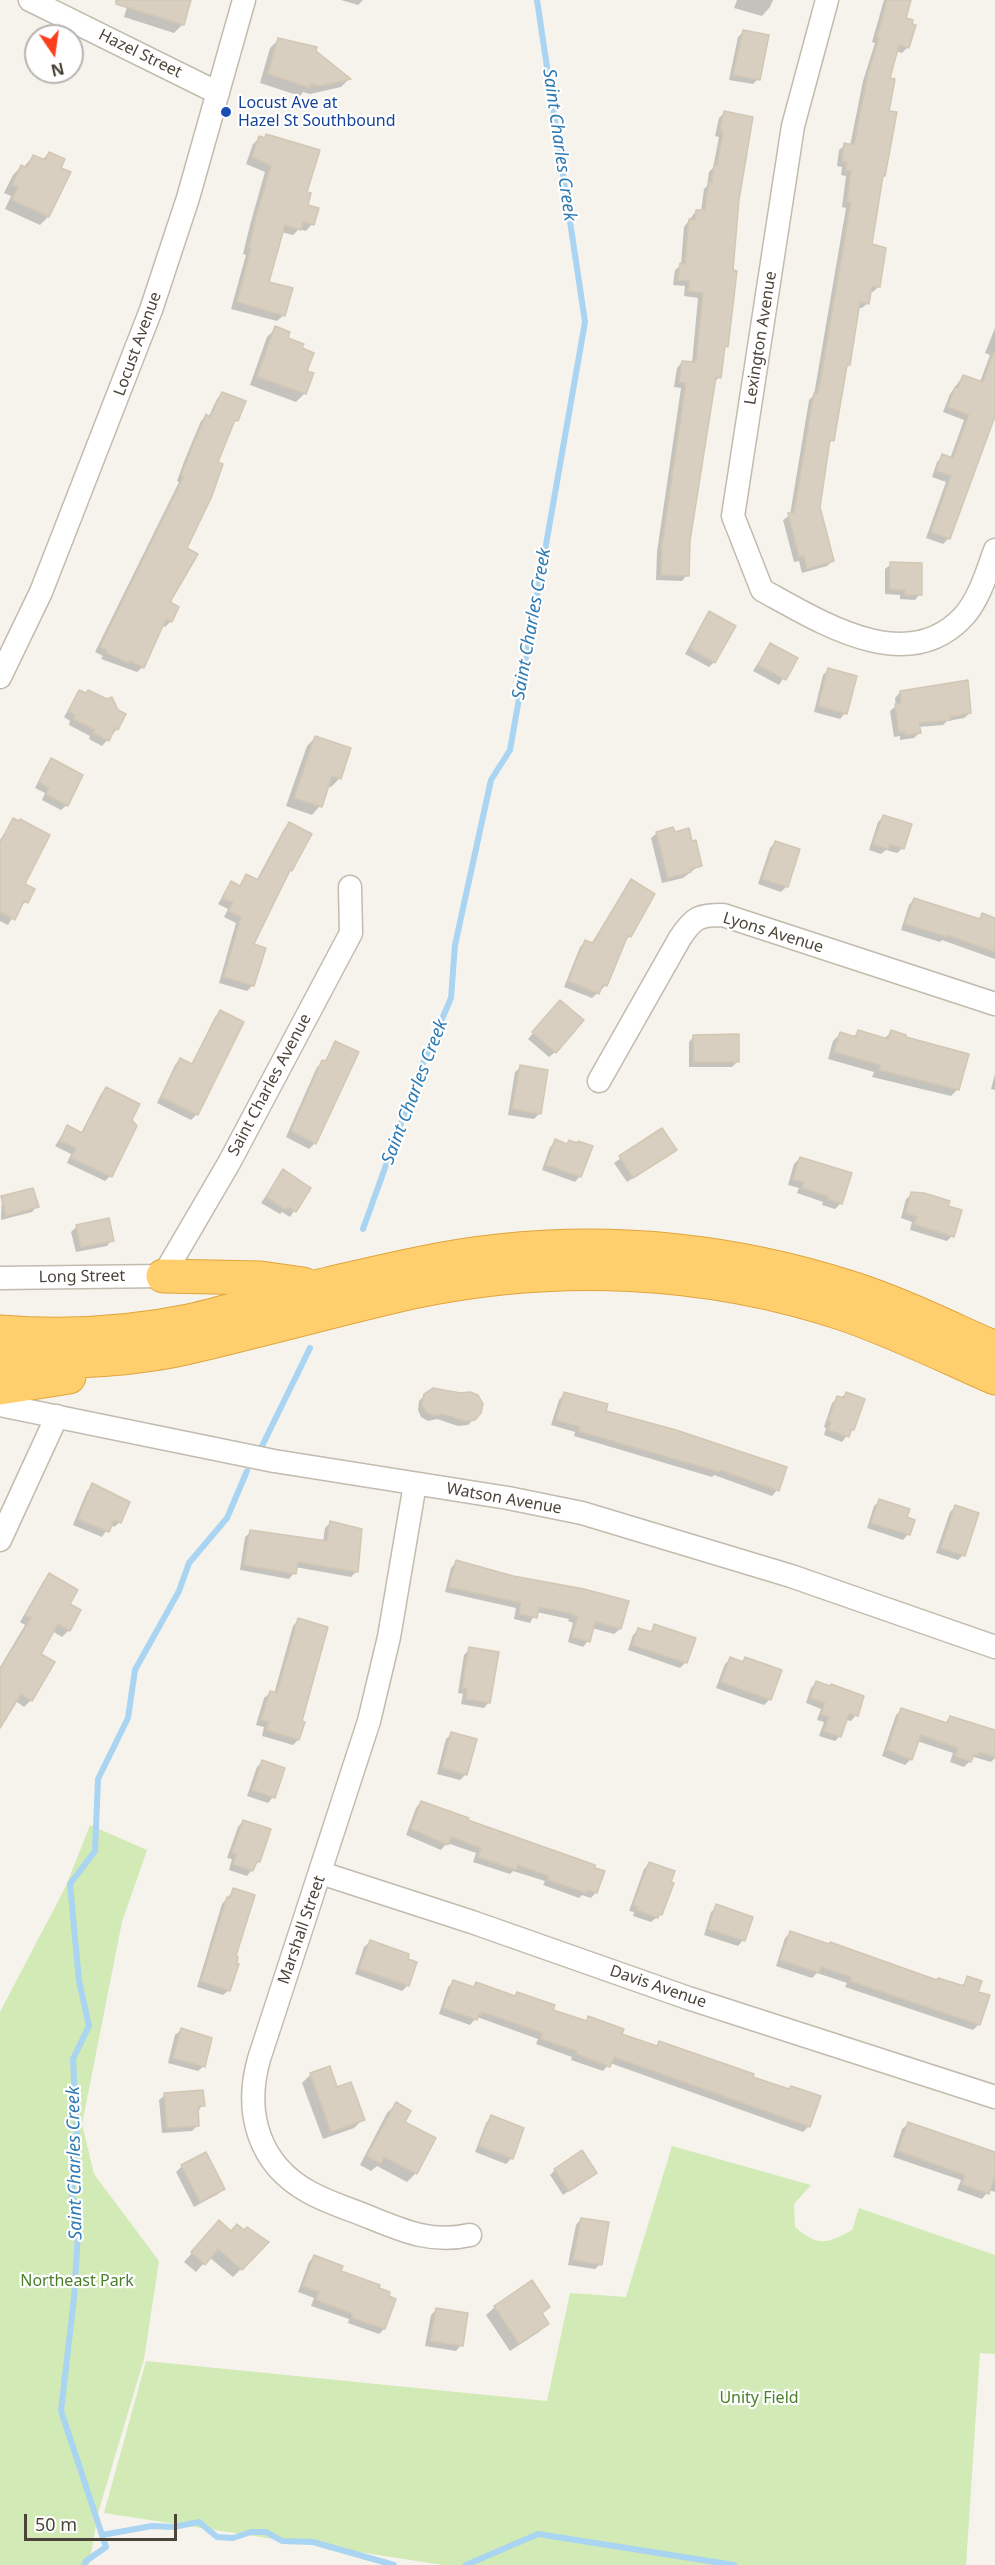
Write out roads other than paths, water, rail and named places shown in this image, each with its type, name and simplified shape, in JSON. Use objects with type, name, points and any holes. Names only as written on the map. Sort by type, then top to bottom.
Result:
[{"type":"highway","points":[[0,1332],[49,1335],[136,1330],[190,1320],[317,1286],[430,1261],[498,1251],[560,1246],[672,1250],[722,1256],[786,1269],[849,1287],[910,1310],[995,1348]]},
{"type":"highway","points":[[0,1388],[96,1371],[155,1354],[459,1283],[519,1275],[580,1273],[641,1274],[690,1279],[799,1300],[867,1323],[995,1378]]},
{"type":"highway","points":[[163,1276],[261,1278],[317,1286]]},
{"type":"highway","points":[[0,1360],[95,1361],[155,1354]]},
{"type":"street","name":"Hazel Street","points":[[30,0],[62,8],[218,93]]},
{"type":"street","name":"Locust Avenue","points":[[0,677],[41,592],[127,377],[185,208],[244,0]]},
{"type":"street","name":"Lexington Avenue","points":[[827,0],[793,126],[733,516],[762,590],[837,630],[894,644],[915,643],[931,639],[949,629],[964,615],[977,595],[995,550]]},
{"type":"street","name":"Saint Charles Avenue","points":[[163,1276],[229,1163],[351,933],[350,887]]},
{"type":"street","name":"Lyons Avenue","points":[[600,1081],[680,938],[688,925],[702,915],[723,915],[995,1004]]},
{"type":"street","name":"Long Street","points":[[0,1278],[163,1276]]},
{"type":"street","name":"Watson Avenue","points":[[0,1405],[274,1461],[508,1498],[626,1525],[791,1576],[995,1647]]},
{"type":"street","points":[[0,1540],[57,1416]]},
{"type":"street","name":"Marshall Street","points":[[415,1484],[389,1637],[369,1721],[253,2080],[252,2103],[257,2129],[268,2154],[282,2171],[310,2193],[428,2239],[451,2240],[470,2235]]},
{"type":"street","name":"Davis Avenue","points":[[321,1873],[472,1922],[688,1998],[995,2097]]},
{"type":"waterway","name":"Saint Charles Creek","points":[[363,1229],[421,1068],[451,998],[455,945],[491,780],[510,750],[585,322],[537,0]]},
{"type":"waterway","name":"Saint Charles Creek","points":[[262,1446],[310,1348]]},
{"type":"waterway","name":"Saint Charles Creek","points":[[84,2565],[86,2561],[106,2547],[61,2411],[74,2298],[79,2217],[72,2196],[77,2138],[73,2059],[89,2026],[79,1981],[70,1884],[95,1851],[98,1779],[128,1718],[135,1670],[179,1591],[189,1563],[227,1518],[247,1471]]},
{"type":"waterway","points":[[102,2535],[152,2526],[173,2527],[199,2522],[217,2537],[233,2538],[251,2532],[266,2532],[282,2541],[313,2542],[394,2565]]},
{"type":"waterway","points":[[466,2565],[538,2534],[734,2565]]},
{"type":"place","name":"Locust Ave at Hazel St Southbound","points":[[226,112]]},
{"type":"park label","name":"Northeast Park","points":[[77,2281]]},
{"type":"park label","name":"Unity Field","points":[[759,2398]]}]
